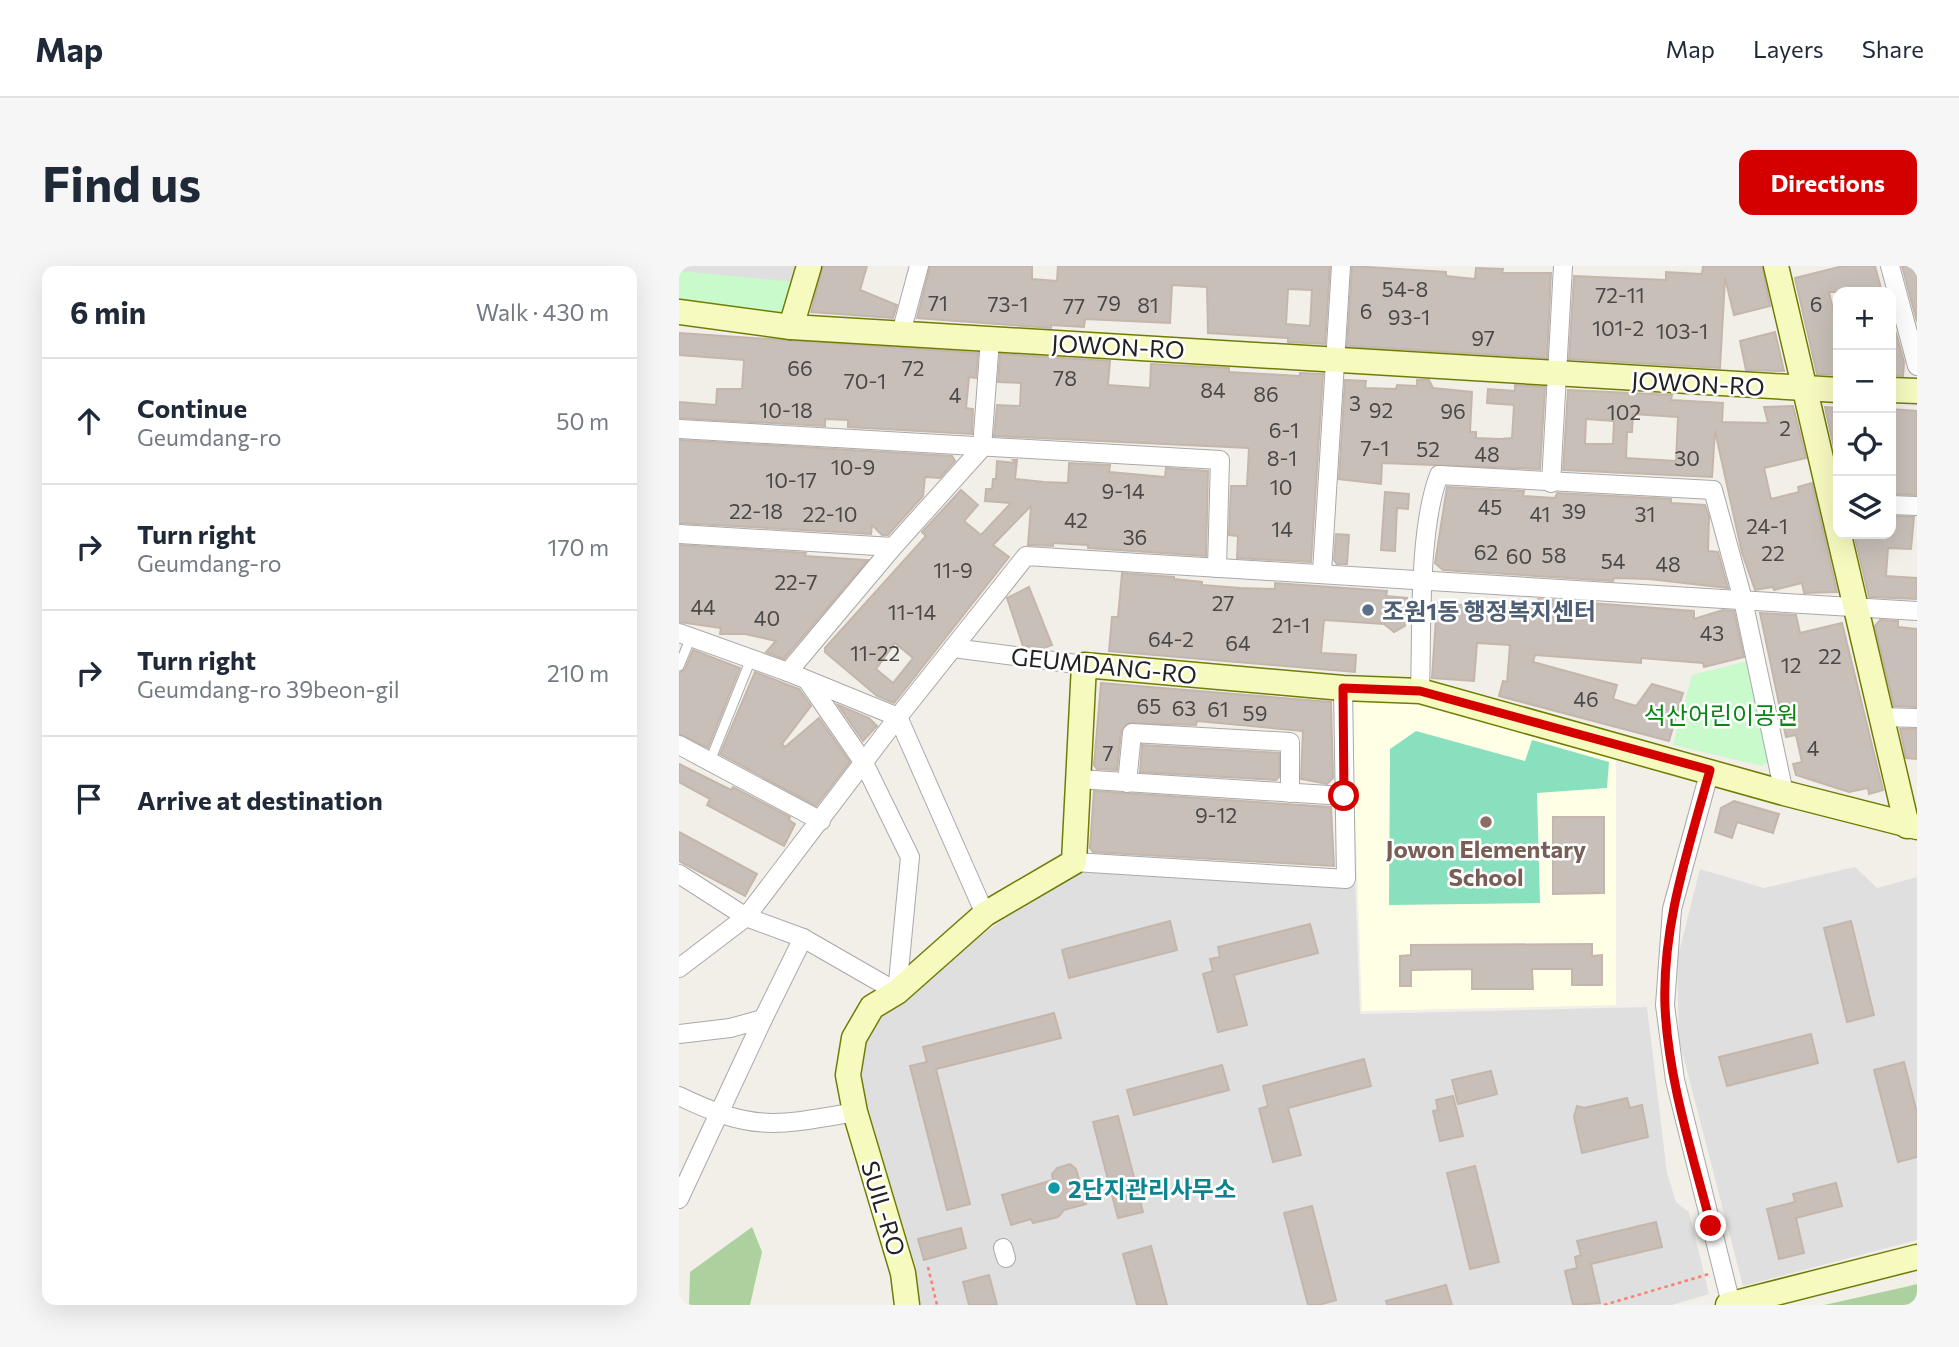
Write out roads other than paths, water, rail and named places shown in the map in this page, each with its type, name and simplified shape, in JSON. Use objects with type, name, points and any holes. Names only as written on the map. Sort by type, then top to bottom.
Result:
[{"type":"street","points":[[791,327],[809,266]]},
{"type":"street","points":[[901,333],[919,266]]},
{"type":"street","points":[[1322,572],[1341,266]]},
{"type":"street","points":[[1551,483],[1563,266]]},
{"type":"street","points":[[1776,266],[1804,390],[1833,497]]},
{"type":"street","points":[[1890,266],[1917,366]]},
{"type":"street","name":"JOWON-RO","points":[[679,312],[791,327],[1833,390]]},
{"type":"street","points":[[788,672],[893,547],[982,448],[990,339]]},
{"type":"street","points":[[1896,390],[1917,391]]},
{"type":"street","points":[[679,429],[1220,460],[1217,568]]},
{"type":"street","points":[[1420,691],[1424,579],[1432,494],[1439,475],[1713,490],[1743,600],[1784,793]]},
{"type":"street","points":[[1896,505],[1917,506]]},
{"type":"street","points":[[679,534],[893,547]]},
{"type":"street","points":[[1842,539],[1881,717],[1912,827]]},
{"type":"street","points":[[680,967],[746,917],[898,717],[1026,556],[1322,572],[1917,611]]},
{"type":"street","points":[[685,635],[788,672],[809,683],[898,717],[985,914]]},
{"type":"street","name":"GEUMDANG-RO","points":[[953,648],[1084,665],[1343,688],[1420,691],[1912,827]]},
{"type":"street","points":[[1084,665],[1073,862],[1346,879],[1343,688]]},
{"type":"street","points":[[679,874],[746,917],[803,938],[897,992],[910,857],[864,763],[809,683]]},
{"type":"street","points":[[1881,717],[1917,718]]},
{"type":"street","points":[[1127,783],[1132,733],[1277,741],[1290,742],[1290,793]]},
{"type":"street","points":[[679,745],[821,821]]},
{"type":"street","points":[[1710,770],[1672,909],[1665,1005],[1675,1080],[1729,1305],[1917,1257]]},
{"type":"street","points":[[1078,779],[1344,796]]},
{"type":"street","name":"SUIL-RO","points":[[907,1305],[903,1273],[855,1112],[848,1075],[855,1038],[872,1007],[897,992],[985,914],[1073,862]]},
{"type":"street","points":[[679,1199],[803,938]]},
{"type":"street","points":[[679,1034],[730,1028],[763,1019]]},
{"type":"street","points":[[679,1096],[718,1115],[748,1123],[783,1125],[855,1112]]},
{"type":"lane","points":[[679,666],[685,635]]},
{"type":"lane","points":[[710,761],[751,659]]},
{"type":"place","name":"조원1동 행정복지센터","points":[[1368,610]]},
{"type":"place","name":"Jowon Elementary School","points":[[1486,822]]},
{"type":"place","name":"2단지관리사무소","points":[[1054,1188]]},
{"type":"park label","name":"석산어린이공원","points":[[1721,714]]}]
